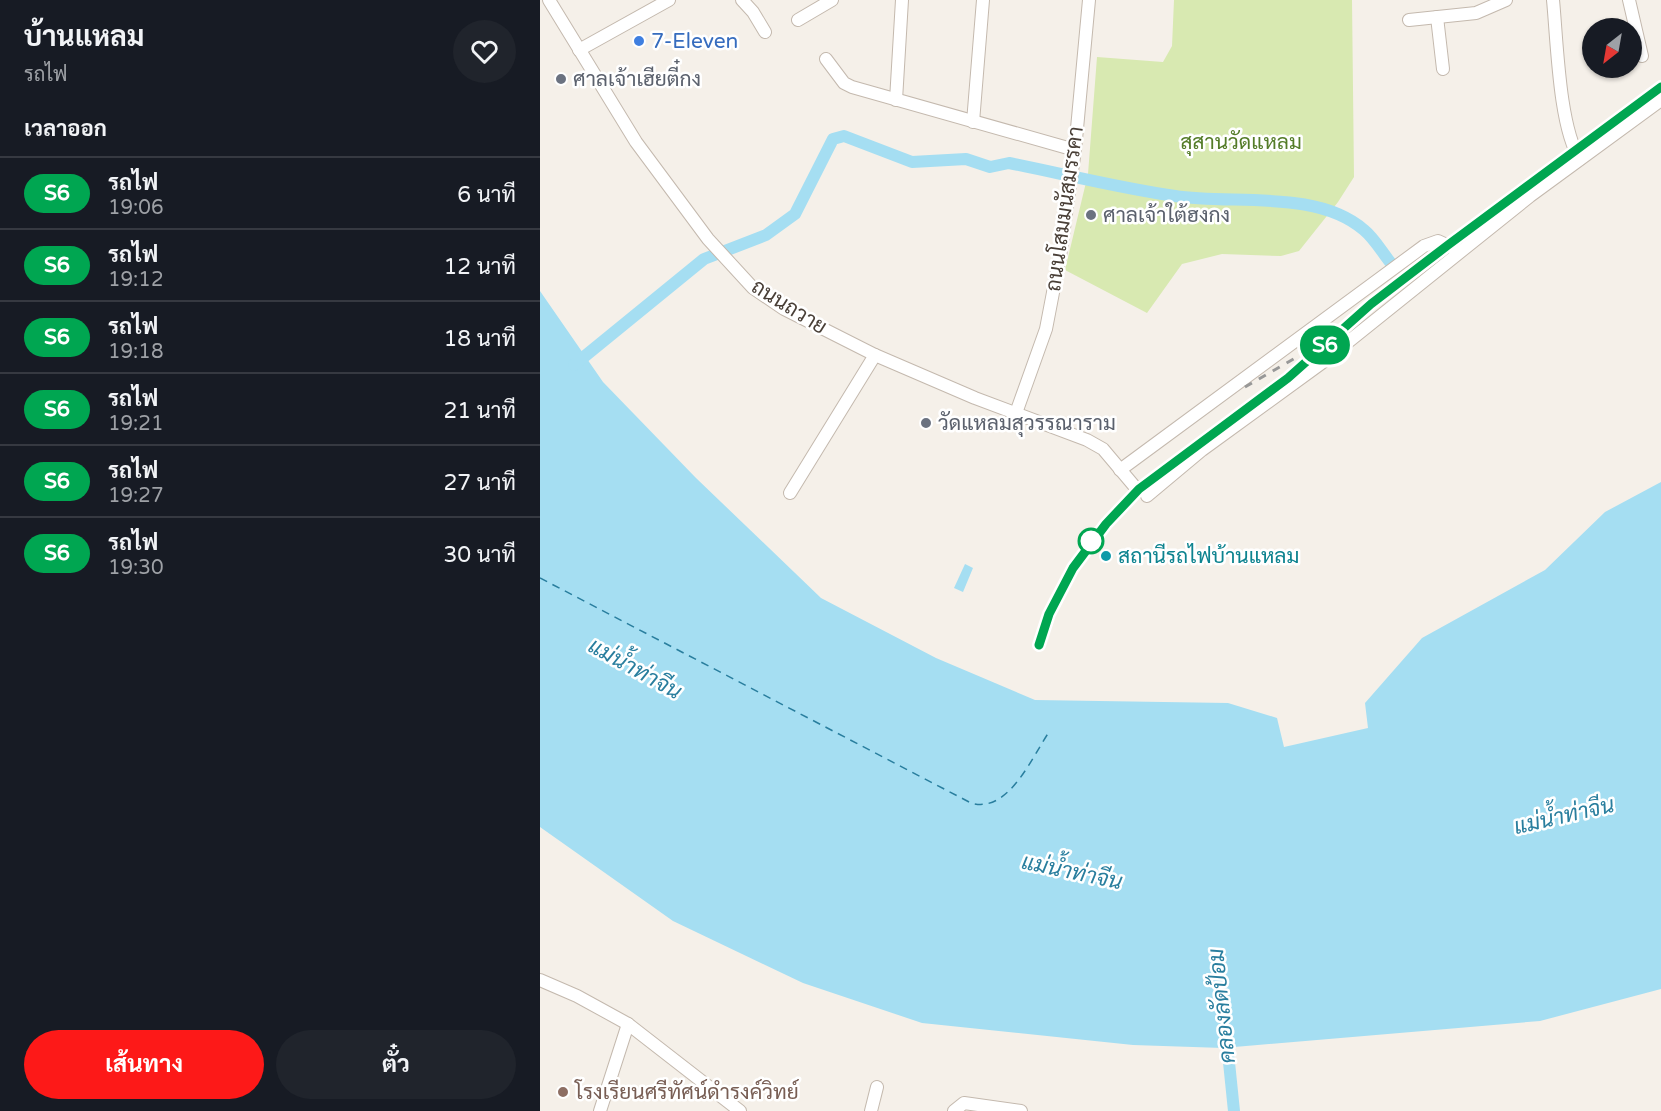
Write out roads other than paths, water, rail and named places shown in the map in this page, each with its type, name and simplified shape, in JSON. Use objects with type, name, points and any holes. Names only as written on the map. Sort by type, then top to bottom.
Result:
[{"type":"street","name":"ถนนถวาย","points":[[549,0],[636,142],[708,238],[753,288],[784,309],[875,355],[1087,440],[1102,449],[1135,487]]},
{"type":"street","points":[[579,50],[669,0]]},
{"type":"street","points":[[742,0],[753,12],[765,32]]},
{"type":"street","points":[[798,20],[832,0]]},
{"type":"street","points":[[896,100],[902,0]]},
{"type":"street","points":[[973,122],[983,0]]},
{"type":"street","name":"ถนนโสมมนัสมรรคา","points":[[1016,413],[1046,329],[1072,175],[1089,0]]},
{"type":"street","points":[[1409,20],[1476,13],[1506,0]]},
{"type":"street","points":[[1553,0],[1563,100],[1575,152],[1580,159]]},
{"type":"street","points":[[1629,0],[1633,18]]},
{"type":"street","points":[[1437,17],[1443,69]]},
{"type":"street","points":[[826,59],[844,83],[896,100],[1075,150]]},
{"type":"street","points":[[1147,496],[1202,450],[1323,362],[1460,251],[1661,100]]},
{"type":"street","points":[[1120,470],[1424,246],[1438,241],[1460,251]]},
{"type":"street","points":[[790,493],[875,355]]},
{"type":"street","points":[[540,980],[577,996],[628,1024],[739,1111]]},
{"type":"street","points":[[600,1111],[628,1024]]},
{"type":"street","points":[[871,1111],[877,1087]]},
{"type":"street","points":[[954,1111],[964,1102],[1021,1111]]},
{"type":"water","name":"แม่น้ำท่าจีน","points":[[540,291],[603,382],[696,478],[821,598],[936,658],[1035,700],[1228,703],[1277,718],[1284,747],[1368,728],[1365,703],[1422,638],[1545,570],[1605,512],[1661,482],[1661,989],[1540,1021],[1223,1048],[1133,1045],[922,1023],[803,983],[673,921],[540,827]]},
{"type":"water","points":[[965,564],[973,568],[963,592],[954,588]]},
{"type":"waterway","points":[[574,365],[704,259],[766,235],[795,214],[833,139],[844,136],[912,162],[966,159],[990,167],[1009,163],[1175,196],[1274,201],[1323,209],[1345,217],[1364,230],[1390,262]]},
{"type":"waterway","name":"คลองลัดป้อม","points":[[1226,1033],[1234,1111]]},
{"type":"railway","points":[[1039,645],[1049,614],[1073,569],[1106,524],[1139,489],[1288,378],[1371,304],[1661,87]]},
{"type":"railway","points":[[1245,387],[1311,349]]},
{"type":"train","name":"S6","points":[[1039,645],[1049,614],[1073,568],[1091,541],[1139,489],[1288,378],[1371,304],[1661,87]]},
{"type":"place","name":"7-Eleven","points":[[639,41]]},
{"type":"place","name":"ศาลเจ้าเฮียตี๋กง","points":[[561,79]]},
{"type":"place","name":"ศาลเจ้าใต้ฮงกง","points":[[1091,215]]},
{"type":"place","name":"วัดแหลมสุวรรณาราม","points":[[926,423]]},
{"type":"place","name":"สถานีรถไฟบ้านแหลม","points":[[1106,556]]},
{"type":"place","name":"โรงเรียนศรีทัศน์ดำรงค์วิทย์","points":[[563,1092]]},
{"type":"park label","name":"สุสานวัดแหลม","points":[[1241,142]]}]
